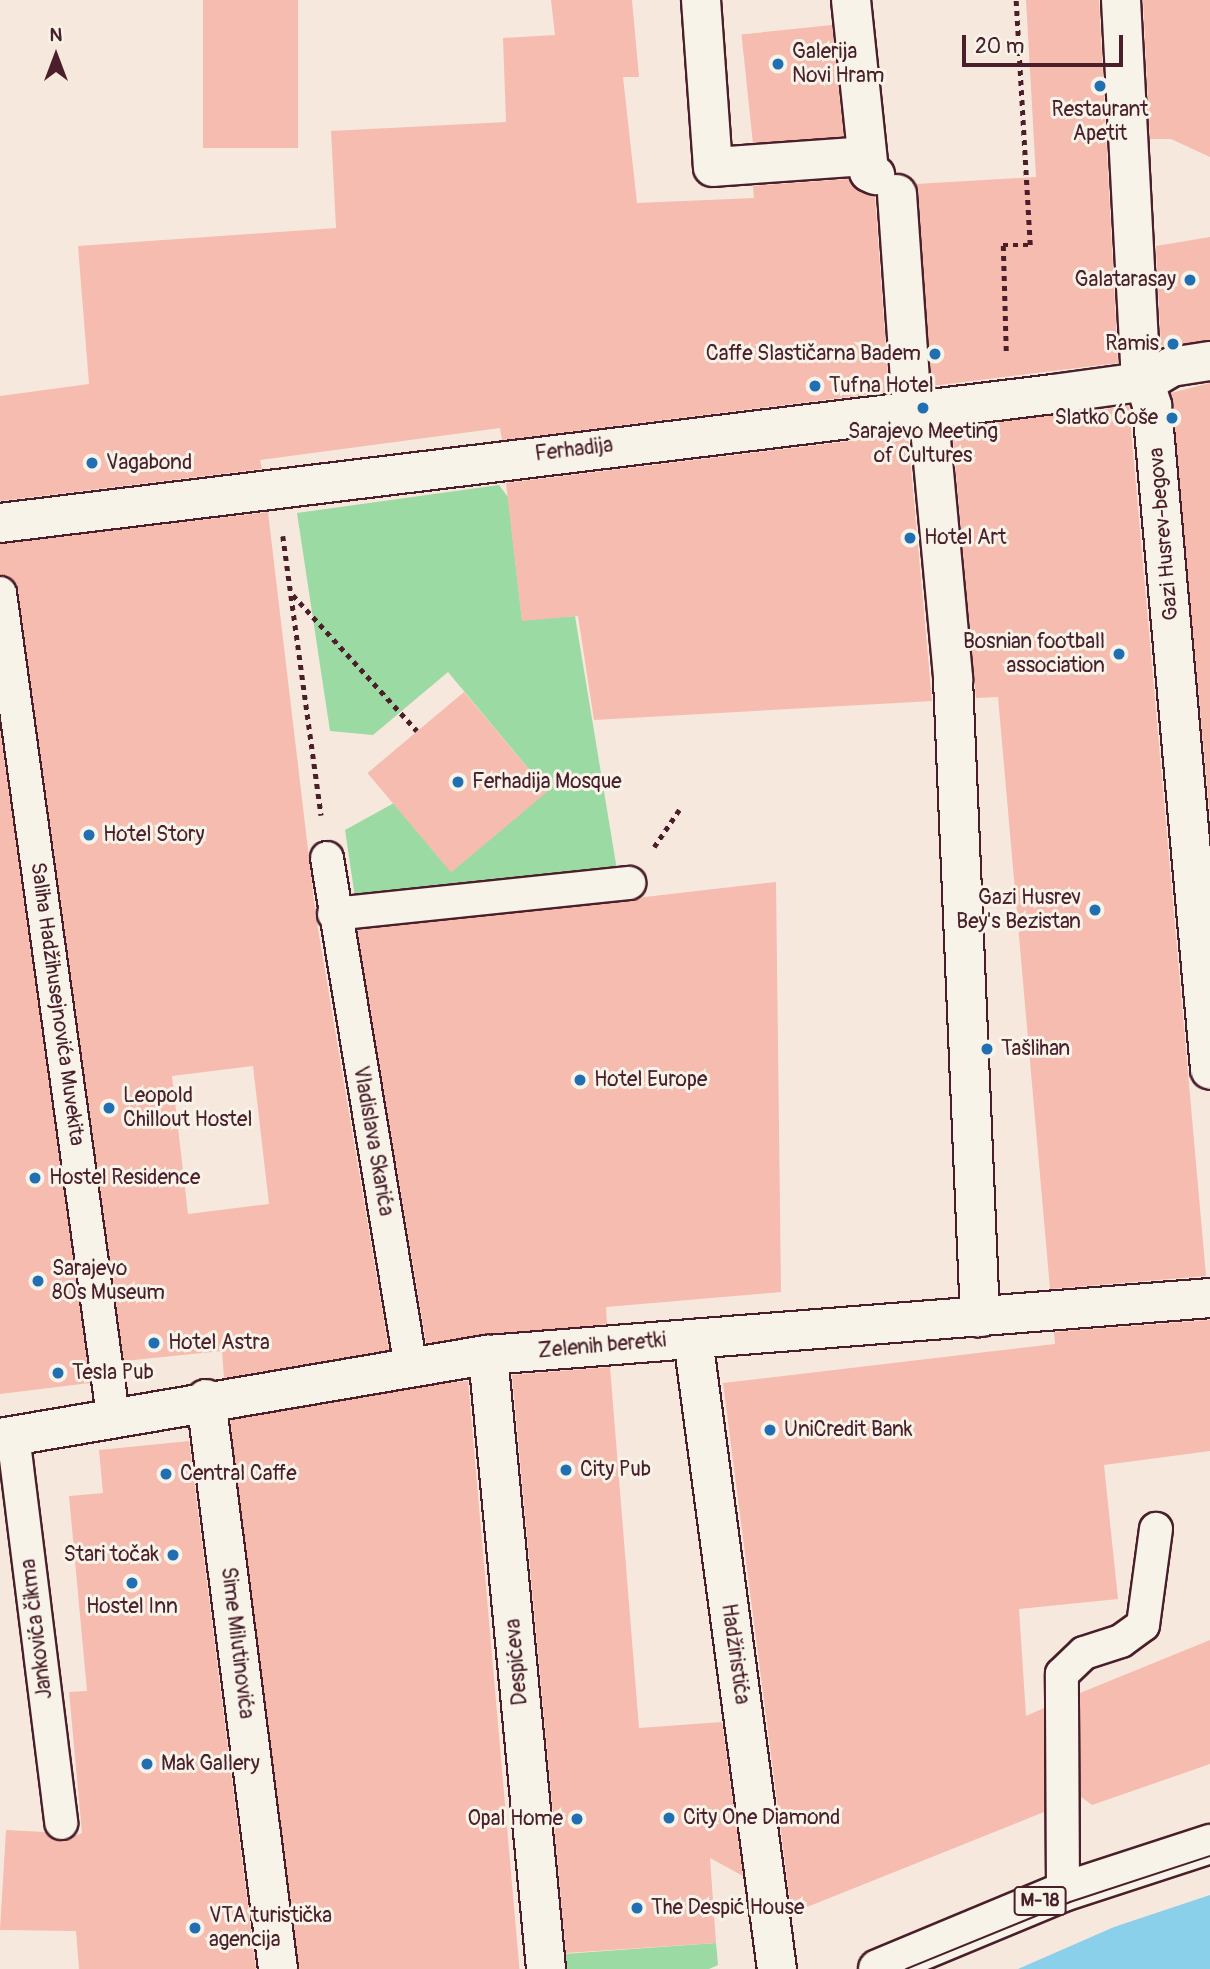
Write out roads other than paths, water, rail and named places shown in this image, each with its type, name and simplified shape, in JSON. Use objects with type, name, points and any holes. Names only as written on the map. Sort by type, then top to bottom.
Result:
[{"type":"street","points":[[701,0],[713,167],[867,156]]},
{"type":"street","points":[[851,0],[869,172],[897,189],[953,679],[969,964],[980,1317]]},
{"type":"street","name":"Gazi Husrev-begova","points":[[1121,0],[1140,368],[1148,381],[1194,682],[1210,1069]]},
{"type":"street","name":"Ferhadija","points":[[0,523],[277,486],[1148,381],[1171,367],[1210,361]]},
{"type":"street","name":"Zelenih beretki","points":[[7,1437],[206,1399],[488,1355],[1210,1298]]},
{"type":"street","name":"Hadžiristića","points":[[693,1339],[777,1969]]},
{"type":"street","name":"Despićeva","points":[[488,1355],[546,1969]]},
{"type":"street","name":"Sime Milutinovića","points":[[206,1399],[278,1969]]},
{"type":"street","name":"M-18","points":[[878,1969],[1063,1892],[1210,1844]]},
{"type":"lane","name":"Saliha Hadžihusejnovića Muvekita","points":[[0,593],[113,1416]]},
{"type":"lane","name":"Vladislava Skarića","points":[[327,858],[334,914],[411,1368]]},
{"type":"lane","points":[[334,914],[629,883]]},
{"type":"lane","name":"Jankovića čikma","points":[[7,1437],[61,1823]]},
{"type":"lane","points":[[1063,1892],[1062,1674],[1084,1653],[1121,1641],[1143,1625],[1156,1529]]},
{"type":"water","points":[[1210,1895],[1210,1969],[1018,1969],[1114,1927]]},
{"type":"tram line","points":[[906,1969],[1070,1902],[1210,1856]]},
{"type":"place","name":"Galerija Novi Hram","points":[[778,64]]},
{"type":"place","name":"Restaurant Apetit","points":[[1100,86]]},
{"type":"place","name":"Galatarasay","points":[[1190,280]]},
{"type":"place","name":"Ramis","points":[[1173,344]]},
{"type":"place","name":"Caffe Slastičarna Badem","points":[[935,354]]},
{"type":"place","name":"Tufna Hotel","points":[[815,386]]},
{"type":"place","name":"Sarajevo Meeting of Cultures","points":[[923,408]]},
{"type":"place","name":"Slatko Ćoše","points":[[1172,418]]},
{"type":"place","name":"Vagabond","points":[[92,463]]},
{"type":"place","name":"Hotel Art","points":[[910,538]]},
{"type":"place","name":"Bosnian football association","points":[[1119,654]]},
{"type":"place","name":"Ferhadija Mosque","points":[[458,782]]},
{"type":"place","name":"Hotel Story","points":[[89,835]]},
{"type":"place","name":"Gazi Husrev Bey's Bezistan","points":[[1095,910]]},
{"type":"place","name":"Tašlihan","points":[[987,1049]]},
{"type":"place","name":"Hotel Europe","points":[[580,1080]]},
{"type":"place","name":"Leopold Chillout Hostel","points":[[109,1108]]},
{"type":"place","name":"Hostel Residence","points":[[35,1178]]},
{"type":"place","name":"Sarajevo 80s Museum","points":[[38,1281]]},
{"type":"place","name":"Hotel Astra","points":[[154,1343]]},
{"type":"place","name":"Tesla Pub","points":[[58,1373]]},
{"type":"place","name":"UniCredit Bank","points":[[770,1430]]},
{"type":"place","name":"City Pub","points":[[566,1470]]},
{"type":"place","name":"Central Caffe","points":[[166,1474]]},
{"type":"place","name":"Stari točak","points":[[173,1555]]},
{"type":"place","name":"Hostel Inn","points":[[132,1583]]},
{"type":"place","name":"Mak Gallery","points":[[147,1764]]},
{"type":"place","name":"City One Diamond","points":[[669,1818]]},
{"type":"place","name":"Opal Home","points":[[577,1819]]},
{"type":"place","name":"The Despić House","points":[[637,1908]]},
{"type":"place","name":"VTA turistička agencija","points":[[195,1928]]}]
